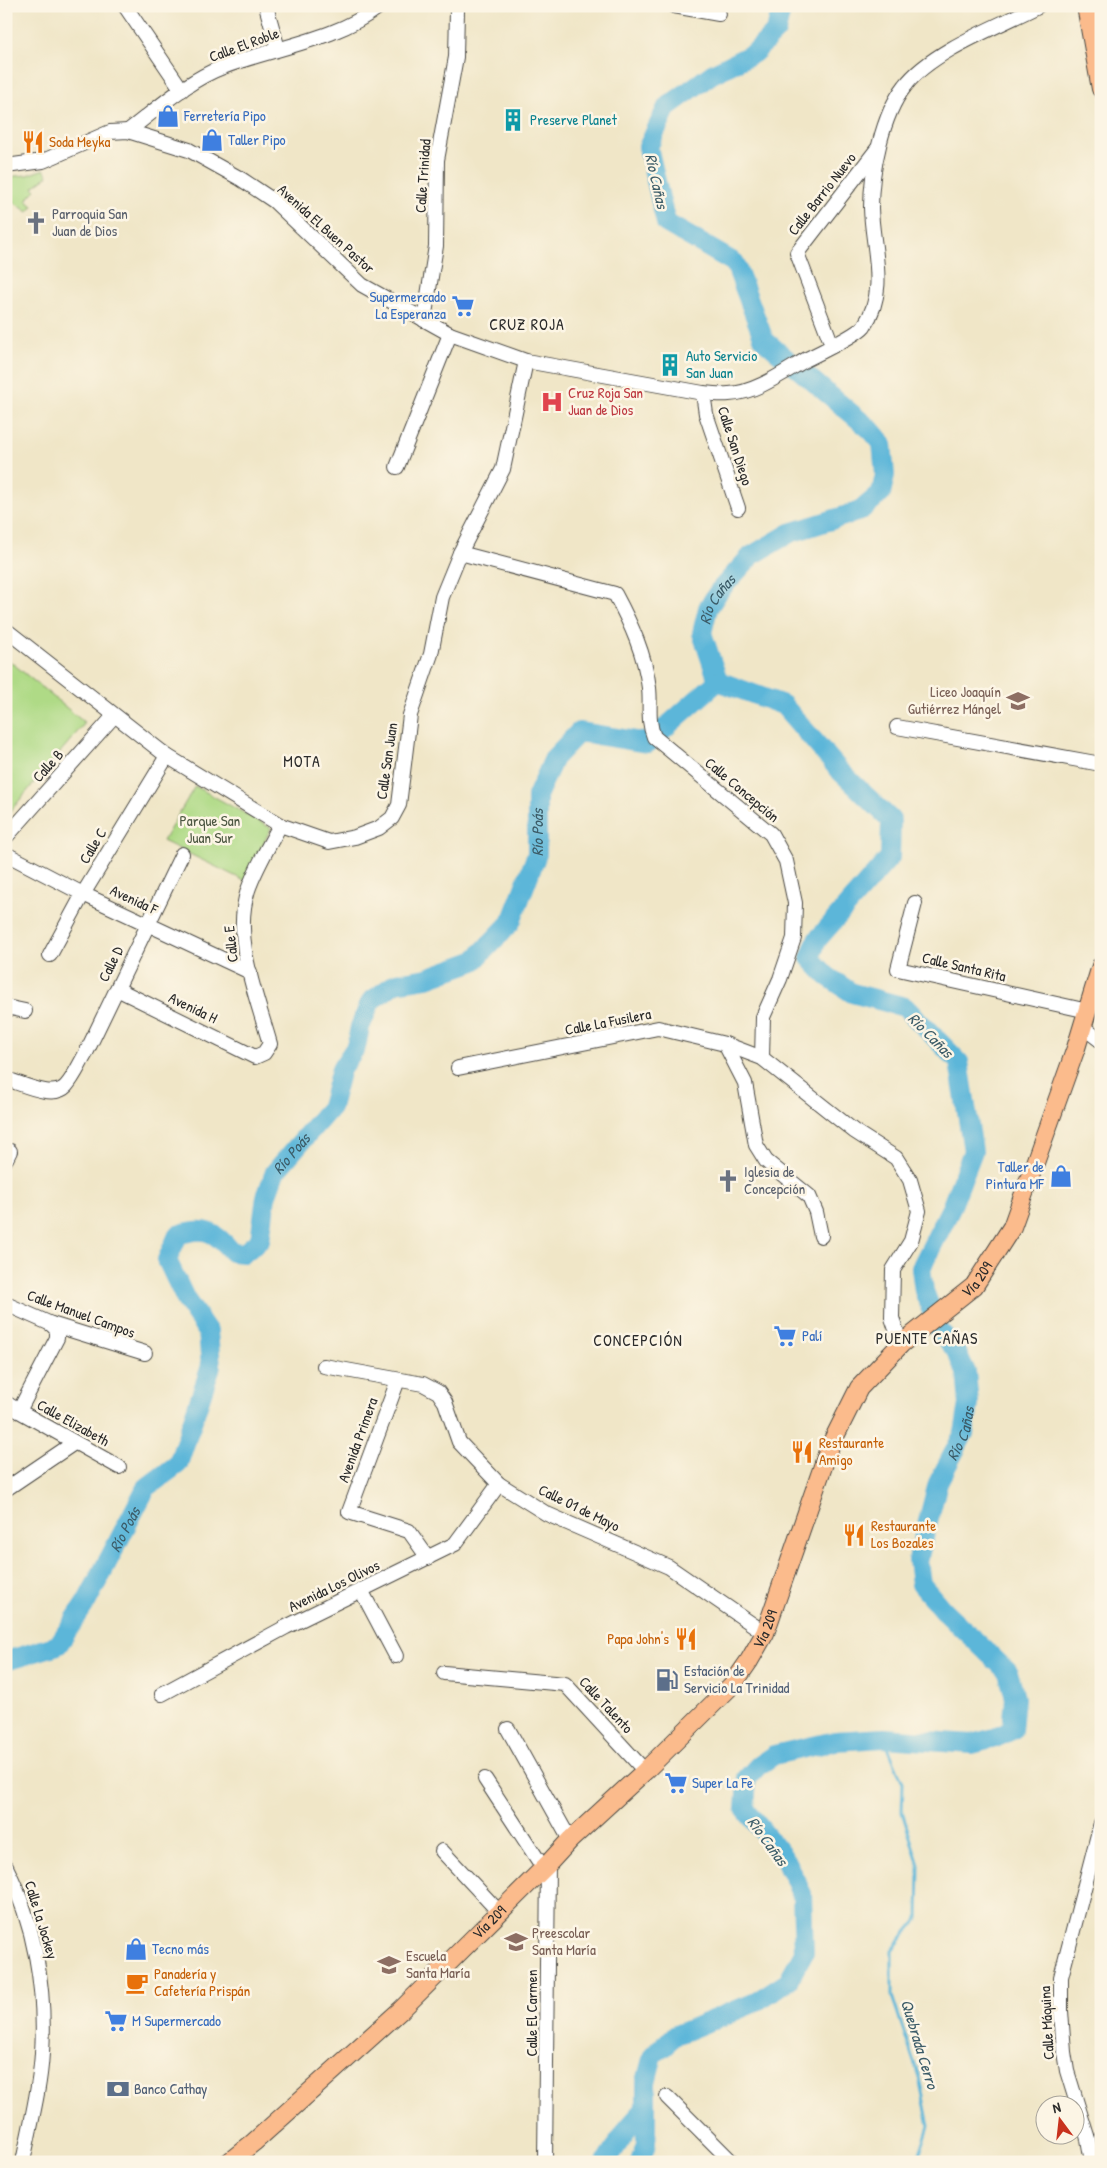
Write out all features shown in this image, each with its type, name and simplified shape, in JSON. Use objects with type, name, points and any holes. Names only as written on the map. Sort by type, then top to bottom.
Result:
[{"type":"main road","points":[[1086,6],[1101,89]]},
{"type":"main road","name":"Vía 209","points":[[229,2162],[254,2142],[400,2010],[570,1840],[645,1771],[733,1684],[765,1633],[830,1446],[859,1388],[901,1344],[974,1286],[1012,1227],[1085,1019],[1101,966]]},
{"type":"street","points":[[266,6],[278,49]]},
{"type":"street","name":"Calle El Roble","points":[[128,131],[182,90],[221,67],[321,37],[380,6]]},
{"type":"street","name":"Calle Trinidad","points":[[424,320],[436,246],[437,160],[456,57],[457,10],[455,6]]},
{"type":"street","points":[[674,6],[719,14]]},
{"type":"street","name":"Avenida El Buen Pastor","points":[[6,166],[43,161],[94,137],[110,132],[128,131],[189,150],[241,179],[274,201],[362,285],[450,334],[526,361],[703,393],[731,394],[748,390],[766,381],[863,328],[875,306],[879,282],[871,208],[878,148],[886,124],[905,86],[936,58],[1038,6]]},
{"type":"street","points":[[129,7],[182,90]]},
{"type":"street","name":"Calle Barrio Nuevo","points":[[832,345],[797,253],[878,148]]},
{"type":"street","points":[[397,467],[450,334]]},
{"type":"street","name":"Calle San Juan","points":[[6,630],[166,756],[280,825],[329,842],[355,838],[379,828],[392,818],[399,805],[410,715],[431,654],[442,597],[460,553],[503,469],[526,361]]},
{"type":"street","name":"Calle San Diego","points":[[703,393],[706,414],[738,508]]},
{"type":"street","name":"Calle Concepción","points":[[460,553],[615,594],[636,633],[649,688],[649,724],[654,737],[738,805],[771,834],[778,845],[786,861],[795,903],[794,938],[764,1017],[762,1058]]},
{"type":"street","name":"Calle B","points":[[6,837],[114,716]]},
{"type":"street","points":[[897,727],[1101,764]]},
{"type":"street","name":"Calle C","points":[[50,955],[83,894],[166,756]]},
{"type":"street","name":"Calle E","points":[[255,1057],[264,1053],[270,1044],[250,972],[243,921],[248,892],[280,825]]},
{"type":"street","name":"Avenida F","points":[[6,854],[83,894],[250,972]]},
{"type":"street","name":"Calle D","points":[[6,1079],[49,1091],[57,1091],[66,1087],[85,1055],[182,854]]},
{"type":"street","name":"Calle Santa Rita","points":[[915,903],[898,969],[1085,1019]]},
{"type":"street","name":"Avenida H","points":[[117,989],[255,1057]]},
{"type":"street","points":[[6,1007],[25,1011]]},
{"type":"street","points":[[1085,1019],[1101,1041]]},
{"type":"street","name":"Calle La Fusilera","points":[[458,1068],[658,1028],[726,1044],[762,1058]]},
{"type":"street","points":[[726,1044],[746,1083],[756,1145],[766,1161],[809,1196],[816,1212],[821,1236]]},
{"type":"street","points":[[762,1058],[854,1131],[896,1158],[910,1180],[919,1211],[911,1241],[893,1270],[892,1318],[901,1344]]},
{"type":"street","name":"Calle Manuel Campos","points":[[6,1304],[51,1324],[145,1353]]},
{"type":"street","name":"Calle Elizabeth","points":[[51,1324],[56,1330],[57,1338],[19,1411],[119,1468]]},
{"type":"street","name":"Calle 01 de Mayo","points":[[324,1366],[423,1384],[438,1392],[445,1402],[459,1442],[499,1484],[547,1514],[669,1568],[765,1633]]},
{"type":"street","name":"Avenida Primera","points":[[398,1380],[349,1512],[409,1531],[428,1558]]},
{"type":"street","points":[[6,1403],[19,1411]]},
{"type":"street","points":[[6,1489],[74,1443]]},
{"type":"street","name":"Avenida Los Olivos","points":[[162,1694],[361,1590],[455,1544],[499,1484]]},
{"type":"street","points":[[361,1590],[396,1656]]},
{"type":"street","name":"Calle Talento","points":[[444,1673],[565,1684],[645,1771]]},
{"type":"street","points":[[508,1729],[570,1840]]},
{"type":"street","points":[[485,1779],[546,1866]]},
{"type":"street","name":"Calle Máquina","points":[[1092,2162],[1088,2140],[1065,2062],[1061,2011],[1061,1977],[1101,1823]]},
{"type":"street","points":[[442,1850],[499,1912]]},
{"type":"street","name":"Calle El Carmen","points":[[545,2162],[546,1866]]},
{"type":"street","name":"Calle La Jockey","points":[[7,1872],[30,1931],[40,1972],[42,2054],[23,2162]]},
{"type":"street","points":[[667,2097],[732,2162]]},
{"type":"green space","points":[[44,169],[48,176],[33,187],[36,190],[26,200],[33,206],[28,212],[6,197],[6,177],[27,175]]},
{"type":"green space","points":[[6,658],[85,723],[7,815],[6,814]]},
{"type":"green space","name":"Parque San Juan Sur","points":[[195,786],[271,828],[245,881],[163,841]]},
{"type":"waterway","name":"Río Cañas","points":[[718,681],[702,633],[708,608],[719,591],[751,556],[790,533],[860,511],[881,493],[885,475],[882,443],[871,430],[764,340],[735,263],[666,223],[648,147],[667,107],[712,74],[754,53],[776,31],[782,6]]},
{"type":"waterway","name":"Río Poás","points":[[6,1661],[58,1645],[87,1601],[146,1488],[178,1464],[211,1366],[208,1332],[186,1300],[167,1260],[178,1235],[195,1231],[209,1232],[220,1239],[232,1252],[244,1253],[260,1240],[266,1197],[275,1172],[331,1107],[341,1069],[356,1047],[360,1027],[371,1001],[396,983],[427,978],[474,961],[511,922],[537,854],[537,796],[554,758],[579,732],[648,743],[718,681]]},
{"type":"waterway","name":"Río Cañas","points":[[640,2162],[646,2144],[646,2082],[653,2055],[676,2035],[756,2002],[788,1981],[804,1952],[802,1894],[784,1858],[745,1809],[747,1778],[758,1766],[774,1755],[835,1741],[884,1738],[972,1744],[995,1738],[1012,1730],[1015,1698],[1008,1672],[942,1609],[921,1584],[918,1560],[938,1483],[964,1433],[969,1404],[966,1372],[955,1349],[939,1330],[924,1291],[921,1268],[951,1208],[973,1151],[959,1062],[905,1007],[852,993],[827,976],[810,958],[817,940],[890,857],[891,820],[840,771],[783,705],[718,681]]},
{"type":"waterway","name":"Quebrada Cerro","points":[[884,1738],[903,1783],[902,1812],[919,1865],[918,1919],[892,1950],[892,1996],[919,2077],[929,2126],[917,2162]]},
{"type":"waterway","points":[[606,2162],[628,2128],[644,2110]]},
{"type":"place","name":"Ferretería Pipo","points":[[168,116]]},
{"type":"place","name":"Preserve Planet","points":[[513,120]]},
{"type":"place","name":"Taller Pipo","points":[[212,140]]},
{"type":"place","name":"Soda Meyka","points":[[33,142]]},
{"type":"place","name":"Parroquia San Juan de Dios","points":[[36,223]]},
{"type":"place","name":"Supermercado La Esperanza","points":[[463,306]]},
{"type":"place","name":"Auto Servicio San Juan","points":[[670,365]]},
{"type":"place","name":"Cruz Roja San Juan de Dios","points":[[552,402]]},
{"type":"place","name":"Liceo Joaquín Gutiérrez Mángel","points":[[1018,701]]},
{"type":"place","name":"Taller de Pintura MF","points":[[1061,1176]]},
{"type":"place","name":"Iglesia de Concepción","points":[[728,1181]]},
{"type":"place","name":"Palí","points":[[785,1336]]},
{"type":"place","name":"Restaurante Amigo","points":[[802,1452]]},
{"type":"place","name":"Restaurante Los Bozales","points":[[854,1535]]},
{"type":"place","name":"Papa John's","points":[[686,1639]]},
{"type":"place","name":"Estación de Servicio La Trinidad","points":[[667,1680]]},
{"type":"place","name":"Super La Fe","points":[[676,1783]]},
{"type":"place","name":"Preescolar Santa María","points":[[516,1942]]},
{"type":"place","name":"Tecno más","points":[[136,1949]]},
{"type":"place","name":"Escuela Santa María","points":[[389,1965]]},
{"type":"place","name":"Panadería y Cafetería Prispán","points":[[137,1983]]},
{"type":"place","name":"M Supermercado","points":[[116,2021]]},
{"type":"place","name":"Banco Cathay","points":[[118,2089]]},
{"type":"district","name":"CRUZ ROJA","points":[[527,324]]},
{"type":"district","name":"MOTA","points":[[302,761]]},
{"type":"district","name":"PUENTE CAÑAS","points":[[927,1338]]},
{"type":"district","name":"CONCEPCIÓN","points":[[638,1340]]}]
